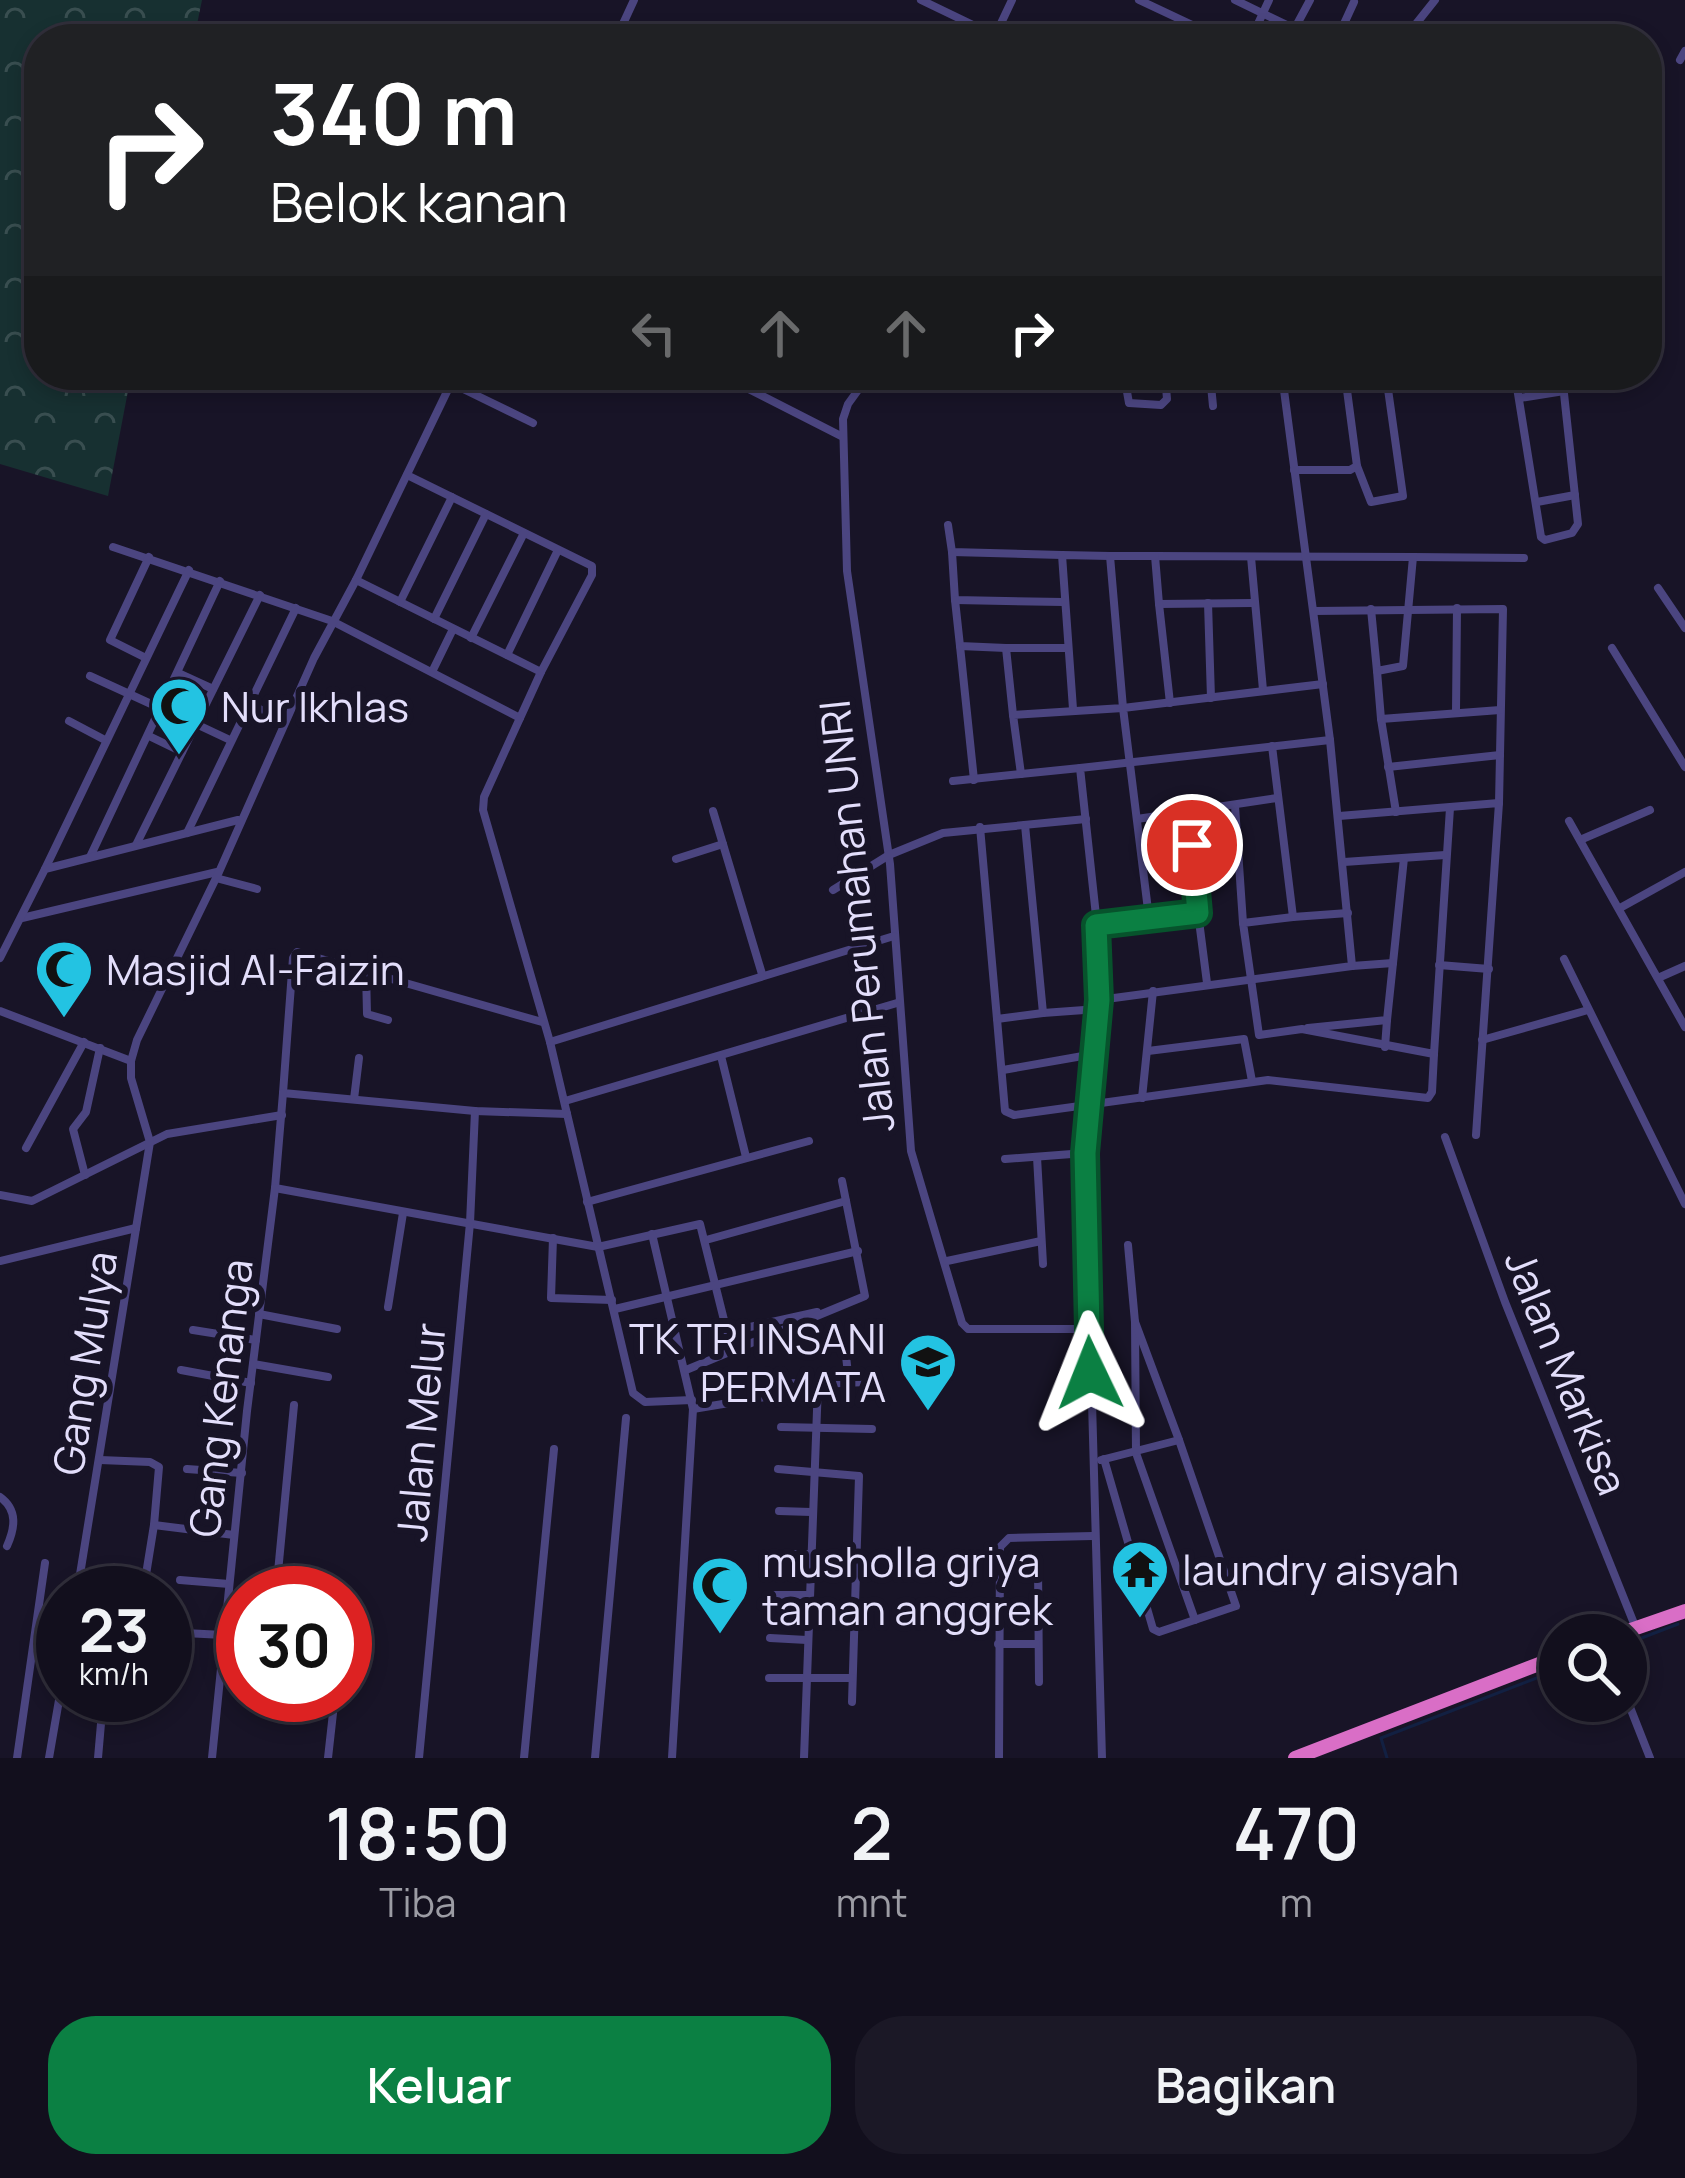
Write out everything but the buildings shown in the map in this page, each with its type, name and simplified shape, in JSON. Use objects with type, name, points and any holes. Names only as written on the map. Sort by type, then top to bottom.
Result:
[{"type":"highway","points":[[1647,1624],[1685,1611]]},
{"type":"highway","points":[[1295,1758],[1539,1664]]},
{"type":"street","points":[[920,0],[973,24]]},
{"type":"street","points":[[1139,0],[1190,24]]},
{"type":"street","points":[[1235,0],[1285,24]]},
{"type":"street","points":[[1258,24],[1269,0]]},
{"type":"street","points":[[1416,24],[1435,0]]},
{"type":"street","points":[[150,1142],[133,1088],[131,1061],[284,720],[448,390]]},
{"type":"street","points":[[473,390],[532,423]]},
{"type":"street","points":[[750,390],[842,437]]},
{"type":"street","name":"Jalan Perumahan UNRI","points":[[858,390],[848,404],[842,437],[849,593],[889,855],[912,1156],[968,1330],[1088,1329]]},
{"type":"street","points":[[1127,390],[1129,403],[1161,405],[1167,399],[1166,390]]},
{"type":"street","points":[[1211,390],[1213,406]]},
{"type":"street","points":[[1284,390],[1339,816],[1352,966]]},
{"type":"street","points":[[1347,390],[1357,466],[1371,502],[1403,496],[1387,390]]},
{"type":"street","points":[[1518,390],[1545,540],[1576,530],[1564,391],[1520,398]]},
{"type":"street","points":[[1294,470],[1357,466]]},
{"type":"street","points":[[406,475],[592,566],[484,796],[483,810],[550,1042],[636,1399],[693,1405],[765,1396]]},
{"type":"street","points":[[1537,502],[1575,495]]},
{"type":"street","points":[[400,602],[452,497]]},
{"type":"street","points":[[434,619],[486,514]]},
{"type":"street","points":[[948,525],[974,780]]},
{"type":"street","points":[[471,638],[524,533]]},
{"type":"street","points":[[112,547],[332,621],[520,718]]},
{"type":"street","points":[[507,656],[558,550]]},
{"type":"street","points":[[952,552],[1524,558]]},
{"type":"street","points":[[1062,555],[1073,710]]},
{"type":"street","points":[[144,657],[110,640],[148,556]]},
{"type":"street","points":[[1109,556],[1149,918]]},
{"type":"street","points":[[1155,556],[1170,703]]},
{"type":"street","points":[[1377,671],[1405,664],[1413,556]]},
{"type":"street","points":[[1251,557],[1263,690]]},
{"type":"street","points":[[0,958],[189,570]]},
{"type":"street","points":[[356,580],[541,672]]},
{"type":"street","points":[[90,857],[220,581]]},
{"type":"street","points":[[1658,588],[1685,628]]},
{"type":"street","points":[[136,845],[260,595]]},
{"type":"street","points":[[955,600],[1063,602]]},
{"type":"street","points":[[1208,603],[1211,698]]},
{"type":"street","points":[[1159,604],[1253,603]]},
{"type":"street","points":[[186,834],[296,608]]},
{"type":"street","points":[[1314,611],[1456,608],[1505,613],[1499,803],[1476,1135]]},
{"type":"street","points":[[1456,608],[1456,711]]},
{"type":"street","points":[[1371,609],[1396,812]]},
{"type":"street","points":[[432,672],[453,628]]},
{"type":"street","points":[[960,646],[1066,648]]},
{"type":"street","points":[[1006,648],[1022,774]]},
{"type":"street","points":[[1612,648],[1685,767]]},
{"type":"street","points":[[178,673],[213,689]]},
{"type":"street","points":[[90,676],[161,709]]},
{"type":"street","points":[[1012,715],[1123,708],[1323,684]]},
{"type":"street","points":[[248,704],[284,720]]},
{"type":"street","points":[[1381,719],[1500,710]]},
{"type":"street","points":[[69,722],[105,740]]},
{"type":"street","points":[[196,724],[230,740]]},
{"type":"street","points":[[149,736],[182,752]]},
{"type":"street","points":[[952,782],[1330,740]]},
{"type":"street","points":[[1272,746],[1293,917]]},
{"type":"street","points":[[1388,767],[1499,755]]},
{"type":"street","points":[[1080,768],[1099,1004],[1085,1153],[1088,1329],[1099,1460],[1093,1536],[1102,1758]]},
{"type":"street","points":[[1137,819],[1277,798]]},
{"type":"street","points":[[1339,816],[1499,803]]},
{"type":"street","points":[[1235,806],[1243,923],[1259,1035]]},
{"type":"street","points":[[980,827],[1008,1115],[1252,1081],[1305,1082],[1428,1098],[1432,1094],[1450,808]]},
{"type":"street","points":[[1580,840],[1650,810]]},
{"type":"street","points":[[713,811],[762,974]]},
{"type":"street","points":[[1189,812],[1207,983]]},
{"type":"street","points":[[833,890],[889,855],[943,833],[1086,819]]},
{"type":"street","points":[[45,869],[239,820]]},
{"type":"street","points":[[1569,821],[1685,1027]]},
{"type":"street","points":[[1025,825],[1043,1013]]},
{"type":"street","points":[[676,859],[723,844]]},
{"type":"street","points":[[1344,862],[1445,855]]},
{"type":"street","points":[[1385,1047],[1404,858]]},
{"type":"street","points":[[1620,908],[1685,872]]},
{"type":"street","points":[[22,918],[217,875],[257,889]]},
{"type":"street","points":[[1096,925],[1198,913]]},
{"type":"street","points":[[1243,923],[1348,913]]},
{"type":"street","points":[[550,1042],[894,936]]},
{"type":"street","name":"Gang Kenanga","points":[[231,1566],[275,1188],[293,956],[303,952],[366,971]]},
{"type":"street","points":[[1564,959],[1685,1204]]},
{"type":"street","points":[[997,1019],[1207,983],[1393,963]]},
{"type":"street","points":[[1439,965],[1489,969]]},
{"type":"street","points":[[1658,978],[1685,967]]},
{"type":"street","points":[[388,1020],[367,1014],[366,971],[544,1022]]},
{"type":"street","points":[[1142,1099],[1153,991]]},
{"type":"street","points":[[565,1101],[897,1003]]},
{"type":"street","points":[[1482,1040],[1588,1010]]},
{"type":"street","points":[[0,1011],[131,1061]]},
{"type":"street","points":[[1148,1051],[1387,1021]]},
{"type":"street","points":[[1302,1029],[1434,1054]]},
{"type":"street","points":[[1244,1039],[1252,1081]]},
{"type":"street","points":[[26,1148],[84,1042]]},
{"type":"street","points":[[85,1174],[73,1129],[86,1112],[100,1048]]},
{"type":"street","points":[[1003,1070],[1094,1054]]},
{"type":"street","points":[[721,1056],[746,1157]]},
{"type":"street","points":[[354,1099],[359,1058]]},
{"type":"street","points":[[283,1093],[475,1111],[567,1114]]},
{"type":"street","name":"Jalan Melur","points":[[419,1758],[470,1222],[475,1111]]},
{"type":"street","points":[[0,1195],[32,1201],[150,1142],[191,1128],[282,1114]]},
{"type":"street","name":"Jalan Markisa","points":[[1445,1137],[1505,1302],[1630,1614]]},
{"type":"street","points":[[587,1202],[809,1141]]},
{"type":"street","name":"Gang Mulya","points":[[82,1566],[150,1142]]},
{"type":"street","points":[[1005,1159],[1085,1153]]},
{"type":"street","points":[[1037,1157],[1043,1264]]},
{"type":"street","points":[[686,1370],[866,1294],[842,1181]]},
{"type":"street","points":[[275,1188],[598,1246],[702,1225],[732,1352]]},
{"type":"street","points":[[706,1240],[846,1201]]},
{"type":"street","points":[[388,1307],[403,1213]]},
{"type":"street","points":[[0,1261],[136,1228]]},
{"type":"street","points":[[652,1234],[693,1405],[672,1758]]},
{"type":"street","points":[[553,1238],[551,1298],[614,1305],[668,1297],[858,1251]]},
{"type":"street","points":[[946,1261],[1040,1241]]},
{"type":"street","points":[[1128,1245],[1135,1322],[1136,1454],[1195,1620]]},
{"type":"street","points":[[727,1332],[836,1308]]},
{"type":"street","points":[[259,1314],[338,1329]]},
{"type":"street","points":[[1099,1460],[1154,1629],[1159,1632],[1236,1606],[1135,1322]]},
{"type":"street","points":[[193,1330],[256,1340]]},
{"type":"street","points":[[844,1338],[849,1383]]},
{"type":"street","points":[[253,1364],[328,1377]]},
{"type":"street","points":[[181,1370],[250,1383]]},
{"type":"street","points":[[788,1383],[817,1389],[867,1382]]},
{"type":"street","points":[[804,1758],[817,1389]]},
{"type":"street","points":[[279,1566],[294,1405]]},
{"type":"street","points":[[595,1758],[626,1418]]},
{"type":"street","points":[[781,1427],[872,1429]]},
{"type":"street","points":[[1099,1460],[1179,1440]]},
{"type":"street","points":[[524,1758],[554,1449]]},
{"type":"street","points":[[100,1460],[150,1462],[159,1467],[147,1566]]},
{"type":"street","points":[[187,1468],[242,1473]]},
{"type":"street","points":[[778,1468],[859,1475],[852,1702]]},
{"type":"street","points":[[0,1497],[12,1509],[13,1533],[7,1546]]},
{"type":"street","points":[[779,1511],[811,1512]]},
{"type":"street","points":[[154,1526],[234,1535]]},
{"type":"street","points":[[999,1758],[997,1573],[1003,1542],[1093,1536]]},
{"type":"street","points":[[776,1554],[810,1554]]},
{"type":"street","points":[[17,1758],[44,1564]]},
{"type":"street","points":[[1038,1566],[1039,1682]]},
{"type":"street","points":[[774,1594],[809,1595]]},
{"type":"street","points":[[770,1638],[807,1640]]},
{"type":"street","points":[[998,1644],[1036,1644]]},
{"type":"street","points":[[770,1678],[852,1678]]},
{"type":"street","name":"Gang Kenanga","points":[[212,1758],[216,1714]]},
{"type":"street","points":[[49,1758],[55,1722]]},
{"type":"street","points":[[98,1758],[101,1722]]},
{"type":"street","points":[[328,1758],[331,1722]]},
{"type":"street","points":[[1636,1722],[1649,1758]]},
{"type":"green space","points":[[0,0],[202,0],[197,24],[24,24],[24,390],[128,390],[108,496],[0,464]]},
{"type":"waterway","points":[[1647,1636],[1678,1624]]},
{"type":"waterway","points":[[1387,1758],[1381,1738],[1539,1677]]},
{"type":"place","name":"Nur Ikhlas","points":[[179,757]]},
{"type":"place","name":"Masjid Al-Faizin","points":[[64,1020]]},
{"type":"place","name":"TK TRI INSANI PERMATA","points":[[928,1413]]},
{"type":"place","name":"laundry aisyah","points":[[1140,1620]]},
{"type":"place","name":"musholla griya taman anggrek","points":[[720,1636]]},
{"type":"route","points":[[1090,1373],[1085,1153],[1099,1000],[1096,925],[1198,913],[1192,845]]}]
